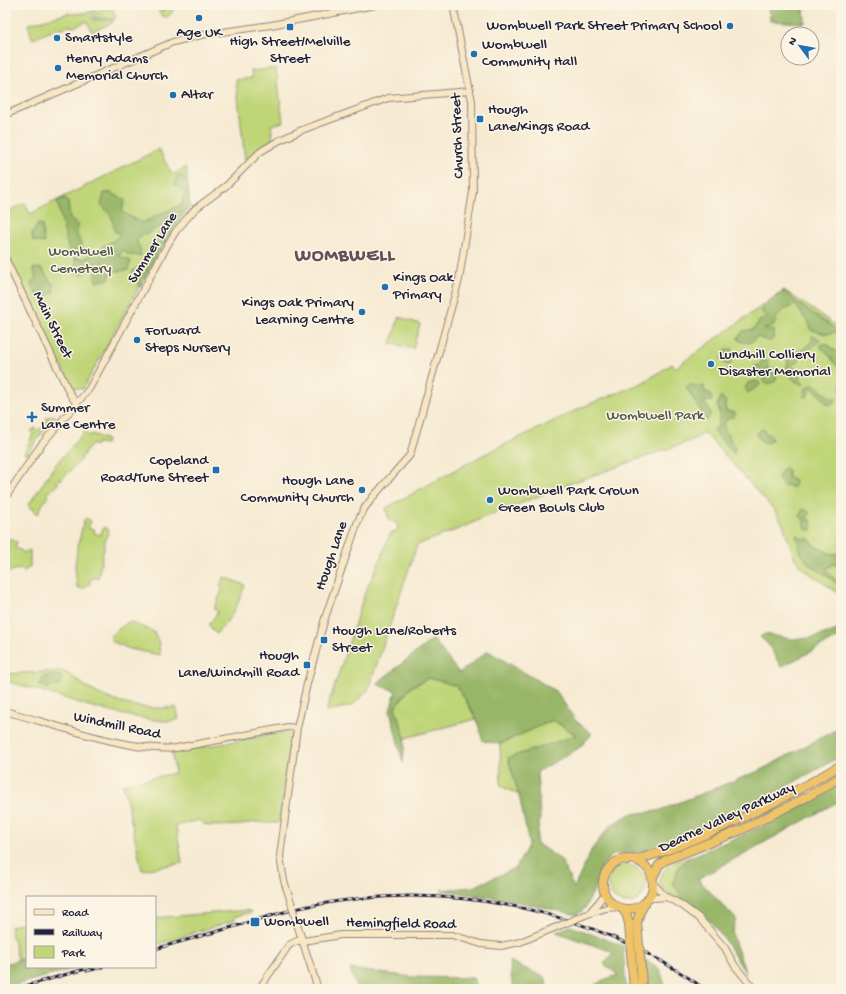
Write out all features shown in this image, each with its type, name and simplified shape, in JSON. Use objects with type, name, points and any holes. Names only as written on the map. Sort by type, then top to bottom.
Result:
[{"type":"highway","name":"Dearne Valley Parkway","points":[[627,860],[659,853],[738,821],[805,786],[841,765]]},
{"type":"highway","name":"Dearne Valley Parkway","points":[[652,880],[659,865],[666,860],[741,830],[805,798],[841,777]]},
{"type":"highway","points":[[634,989],[632,966],[633,923],[651,892],[652,880],[647,869],[643,865],[638,862],[627,860],[616,863],[607,871],[603,883],[605,894],[610,902],[621,908],[633,923],[641,969],[642,989]]},
{"type":"highway","points":[[621,908],[635,908],[646,901]]},
{"type":"street","points":[[5,115],[169,44],[201,35],[271,25],[375,5]]},
{"type":"street","name":"Church Street","points":[[453,5],[472,101],[473,196]]},
{"type":"street","name":"Summer Lane","points":[[5,498],[41,445],[76,403],[84,397],[176,231],[195,209],[226,186],[260,152],[278,141],[302,130],[388,98],[470,91]]},
{"type":"street","name":"Hough Lane","points":[[318,989],[284,881],[280,856],[297,728],[308,678],[325,618],[358,521],[364,509],[373,497],[403,464],[412,450],[459,280],[473,196]]},
{"type":"street","name":"Main Street","points":[[5,258],[70,394],[76,403]]},
{"type":"street","name":"Windmill Road","points":[[5,710],[90,736],[133,746],[165,749],[288,727],[297,728]]},
{"type":"street","points":[[652,880],[666,897],[680,904],[699,918],[725,948],[735,966],[754,989]]},
{"type":"street","name":"Hemingfield Road","points":[[586,914],[605,894]]},
{"type":"street","points":[[646,901],[653,898],[666,897]]},
{"type":"street","name":"Hemingfield Road","points":[[259,989],[289,945],[297,941],[341,935],[452,935],[481,944],[501,946],[520,942],[586,914],[606,908],[621,908]]},
{"type":"street","points":[[837,989],[841,983]]},
{"type":"green space","points":[[105,5],[111,5],[116,18],[93,18]]},
{"type":"green space","points":[[171,5],[176,6],[168,17],[162,16],[158,10],[162,9],[163,11],[165,10],[164,8]]},
{"type":"green space","points":[[769,5],[804,5],[805,23],[770,21]]},
{"type":"green space","points":[[98,10],[91,18],[93,20],[113,20],[113,22],[92,32],[87,21],[74,27],[69,26],[54,30],[33,39],[32,38],[28,24],[69,13],[86,13]]},
{"type":"green space","points":[[276,68],[283,122],[271,125],[273,140],[263,145],[245,160],[236,80],[252,78],[251,71]]},
{"type":"green space","name":"Wombwell Cemetery","points":[[159,149],[172,175],[186,167],[190,206],[165,240],[83,389],[72,388],[5,249],[5,227],[8,225],[5,218],[5,213],[25,203],[30,214]]},
{"type":"green space","points":[[177,175],[183,176],[187,181],[188,195],[175,185]]},
{"type":"green space","points":[[104,193],[111,193],[125,200],[122,212],[142,223],[182,204],[183,196],[189,197],[190,206],[169,235],[140,287],[132,271],[145,266],[152,245],[166,223],[136,240],[140,248],[141,256],[129,255],[123,250],[119,256],[131,261],[128,270],[111,272],[109,279],[96,282],[94,275],[102,266],[101,259],[82,275],[76,273],[75,257],[84,259],[117,238],[120,234],[115,232],[111,215],[101,205]]},
{"type":"green space","points":[[64,198],[68,202],[70,219],[78,225],[77,235],[84,251],[75,254],[68,248],[57,201]]},
{"type":"green space","points":[[38,224],[42,225],[44,243],[33,241],[32,233]]},
{"type":"green space","points":[[33,268],[42,269],[54,285],[53,293],[40,299],[33,290],[31,282],[36,278]]},
{"type":"green space","name":"Wombwell Park","points":[[784,290],[841,329],[841,595],[802,568],[794,557],[783,524],[774,510],[705,433],[690,441],[563,486],[417,545],[368,690],[352,706],[326,711],[364,595],[390,534],[397,531],[398,524],[389,520],[386,508],[483,455],[585,406],[642,383],[672,364],[675,368]]},
{"type":"green space","points":[[784,291],[798,303],[784,310],[777,317],[774,325],[764,329],[772,330],[774,333],[773,339],[770,341],[757,336],[750,343],[740,341],[738,338],[743,331],[754,329],[759,321],[766,318],[761,310],[763,306]]},
{"type":"green space","points":[[799,304],[836,329],[837,332],[826,334],[811,330],[810,325],[796,306]]},
{"type":"green space","points":[[399,317],[420,324],[413,349],[391,343]]},
{"type":"green space","points":[[812,336],[820,340],[801,357],[797,363],[792,364],[795,369],[799,370],[801,377],[800,379],[804,383],[803,385],[795,381],[789,375],[787,371],[788,356],[790,353],[802,350],[812,341]]},
{"type":"green space","points":[[821,344],[827,344],[841,355],[841,368],[835,364],[827,352],[821,348]]},
{"type":"green space","points":[[731,348],[733,357],[729,365],[724,363],[721,358],[727,349],[729,350]]},
{"type":"green space","points":[[762,361],[767,361],[769,363],[768,367],[773,370],[777,376],[775,382],[765,384],[762,377],[752,374],[755,366],[758,366]]},
{"type":"green space","points":[[755,381],[759,382],[760,385],[748,393],[745,388],[748,383]]},
{"type":"green space","points":[[813,384],[832,398],[836,398],[836,401],[832,404],[827,404],[812,388],[807,397],[804,396],[806,388]]},
{"type":"green space","points":[[689,385],[704,386],[704,391],[711,394],[712,401],[705,402],[704,404],[711,412],[707,421],[686,387]]},
{"type":"green space","points":[[720,397],[722,397],[727,403],[725,405],[726,411],[736,413],[733,417],[728,418],[723,426],[735,448],[734,454],[713,430],[717,428],[719,414],[717,406]]},
{"type":"green space","points":[[54,415],[56,418],[37,439],[28,454],[24,453],[33,434],[31,431],[35,428],[36,431],[43,427],[47,423],[46,418]]},
{"type":"green space","points":[[762,429],[765,431],[765,434],[770,434],[772,438],[771,441],[764,443],[759,439],[757,434]]},
{"type":"green space","points":[[84,432],[90,436],[92,434],[107,440],[106,444],[98,443],[94,446],[92,444],[81,458],[82,459],[61,480],[59,479],[56,481],[59,483],[47,493],[49,495],[38,514],[33,511],[34,509],[28,506],[53,468]]},
{"type":"green space","points":[[784,468],[788,470],[788,478],[794,480],[795,483],[793,488],[786,484],[785,487],[780,482],[778,477]]},
{"type":"green space","points":[[803,509],[809,513],[807,520],[811,520],[811,531],[804,528],[804,521],[800,515]]},
{"type":"green space","points":[[86,518],[91,521],[88,528],[95,530],[94,533],[100,535],[104,527],[109,530],[105,542],[98,578],[93,578],[89,581],[91,583],[83,589],[77,587],[75,566],[77,550],[84,520]]},
{"type":"green space","points":[[798,535],[802,539],[808,538],[813,545],[829,553],[841,553],[841,561],[838,566],[834,564],[826,569],[838,584],[808,563],[801,553],[796,536]]},
{"type":"green space","points":[[7,538],[17,542],[15,548],[23,553],[30,550],[30,567],[24,571],[17,569],[5,574],[5,541]]},
{"type":"green space","points":[[224,577],[245,585],[234,611],[216,634],[209,625],[218,612],[214,609],[222,590],[220,585]]},
{"type":"green space","points":[[128,622],[154,632],[159,643],[160,655],[130,649],[111,641],[111,635]]},
{"type":"green space","points":[[841,629],[841,636],[781,667],[768,644],[760,637],[765,634],[792,639],[811,638]]},
{"type":"green space","points":[[433,639],[459,673],[488,651],[557,692],[575,720],[592,734],[579,748],[537,772],[540,818],[536,843],[561,860],[574,888],[592,849],[611,825],[630,814],[658,811],[761,770],[841,727],[841,756],[758,802],[660,848],[613,855],[600,868],[597,884],[585,908],[578,915],[509,900],[441,890],[473,887],[516,868],[529,844],[519,795],[508,758],[577,735],[553,720],[500,744],[483,741],[476,717],[457,686],[429,678],[411,687],[395,707],[405,738],[403,763],[390,710],[396,691],[376,684]]},
{"type":"green space","points":[[59,671],[71,676],[98,694],[119,702],[153,708],[176,707],[179,719],[161,721],[125,715],[5,681],[5,674]]},
{"type":"green space","points":[[55,675],[62,677],[59,686],[47,688],[39,685],[44,676]]},
{"type":"green space","points":[[429,678],[457,685],[476,719],[405,738],[395,707],[411,687]]},
{"type":"green space","points":[[553,720],[577,736],[508,758],[519,795],[501,786],[500,744]]},
{"type":"green space","points":[[285,732],[290,735],[291,738],[278,823],[255,822],[241,825],[211,826],[205,825],[199,820],[176,826],[182,863],[142,870],[123,784],[175,773],[172,753]]},
{"type":"green space","points":[[841,783],[841,800],[698,879],[736,919],[732,934],[746,974],[724,939],[710,921],[685,902],[673,883],[679,866],[690,857],[764,826]]},
{"type":"green space","points":[[690,857],[679,866],[673,883],[685,902],[669,894],[659,883],[666,868],[674,863]]},
{"type":"green space","points":[[627,865],[640,871],[646,884],[640,897],[627,903],[614,897],[608,884],[614,871]]},
{"type":"green space","points":[[247,910],[252,912],[234,917],[235,920],[156,945],[156,918]]},
{"type":"green space","points":[[21,923],[26,924],[26,959],[18,960],[10,927]]},
{"type":"green space","points":[[570,926],[623,946],[626,989],[588,989],[603,980],[618,975],[604,964],[613,952],[556,932]]},
{"type":"green space","points":[[26,959],[26,968],[75,968],[5,988],[5,964]]},
{"type":"green space","points":[[645,959],[660,969],[666,989],[648,989]]},
{"type":"green space","points":[[509,961],[546,978],[547,989],[513,989]]},
{"type":"green space","points":[[350,969],[413,977],[473,978],[478,989],[357,989]]},
{"type":"railway","points":[[156,949],[309,906],[361,898],[413,896],[465,899],[516,907],[566,920],[614,938],[661,961],[705,989]]},
{"type":"railway","points":[[15,989],[88,968]]},
{"type":"railway","points":[[87,971],[98,968]]},
{"type":"place","name":"Age UK","points":[[199,18]]},
{"type":"place","name":"Wombwell Park Street Primary School","points":[[730,26]]},
{"type":"place","name":"High Street/Melville Street","points":[[290,27]]},
{"type":"place","name":"Smartstyle","points":[[57,38]]},
{"type":"place","name":"Wombwell Community Hall","points":[[474,54]]},
{"type":"place","name":"Henry Adams Memorial Church","points":[[58,68]]},
{"type":"place","name":"Altar","points":[[173,95]]},
{"type":"place","name":"Hough Lane/Kings Road","points":[[480,119]]},
{"type":"place","name":"Kings Oak Primary","points":[[385,287]]},
{"type":"place","name":"Kings Oak Primary Learning Centre","points":[[362,312]]},
{"type":"place","name":"Forward Steps Nursery","points":[[137,340]]},
{"type":"place","name":"Lundhill Colliery Disaster Memorial","points":[[711,364]]},
{"type":"place","name":"Summer Lane Centre","points":[[32,417]]},
{"type":"place","name":"Copeland Road/Tune Street","points":[[216,470]]},
{"type":"place","name":"Hough Lane Community Church","points":[[362,490]]},
{"type":"place","name":"Wombwell Park Crown Green Bowls Club","points":[[490,500]]},
{"type":"place","name":"Hough Lane/Roberts Street","points":[[324,640]]},
{"type":"place","name":"Hough Lane/Windmill Road","points":[[307,665]]},
{"type":"place","name":"Wombwell","points":[[255,922]]},
{"type":"district","name":"WOMBWELL","points":[[345,256]]}]
